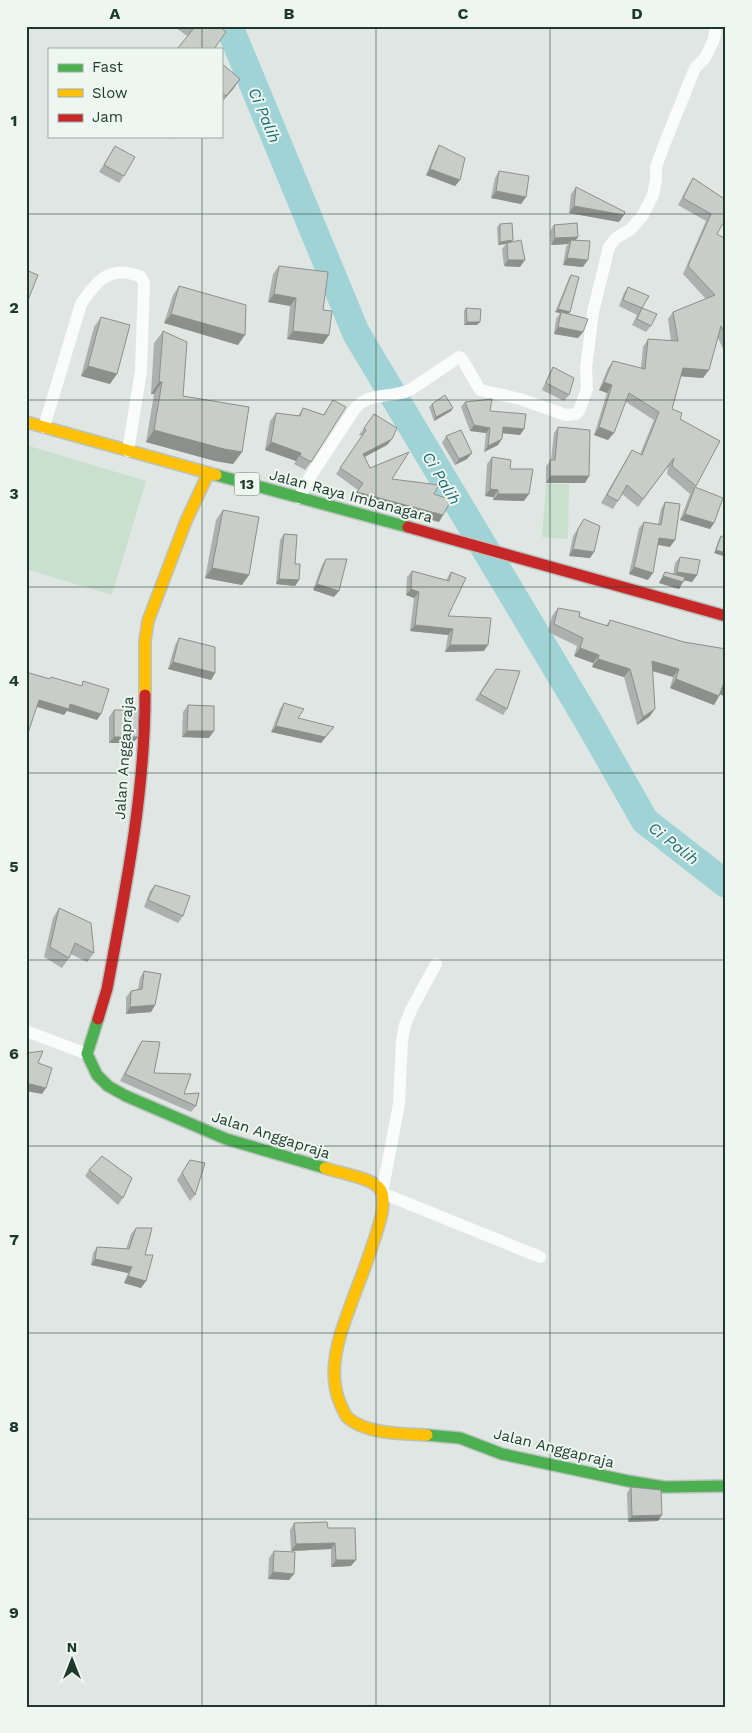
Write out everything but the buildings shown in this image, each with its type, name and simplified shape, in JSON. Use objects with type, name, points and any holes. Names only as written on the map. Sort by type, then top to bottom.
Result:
[{"type":"main road","name":"Jalan Raya Imbanagara","points":[[26,422],[208,474],[526,558],[726,616]]},
{"type":"main road","name":"Jalan Anggapraja","points":[[208,474],[186,521],[148,621],[145,641],[145,730],[138,800],[107,989],[87,1054],[97,1075],[108,1086],[126,1096],[226,1139],[364,1180],[378,1187],[382,1193],[382,1212],[340,1337],[336,1359],[334,1380],[338,1398],[346,1416],[360,1425],[392,1434],[460,1438],[502,1454],[628,1482],[664,1487],[726,1486]]},
{"type":"street","points":[[299,498],[310,477],[356,407],[362,402],[380,396],[402,394],[459,357],[480,390],[520,399],[566,415],[576,414],[579,411],[586,389],[586,368],[593,312],[609,247],[616,238],[631,229],[643,215],[653,195],[656,167],[664,145],[695,68],[705,58],[714,39],[716,26]]},
{"type":"street","points":[[44,427],[81,304],[92,288],[104,277],[115,272],[133,273],[141,277],[144,283],[143,335],[141,371],[128,451]]},
{"type":"street","points":[[436,964],[405,1025],[402,1040],[399,1104],[382,1193],[540,1257]]},
{"type":"street","points":[[26,1031],[87,1054]]},
{"type":"green space","points":[[26,445],[146,481],[112,595],[26,569]]},
{"type":"green space","points":[[546,484],[569,484],[568,539],[542,537]]},
{"type":"waterway","name":"Ci Palih","points":[[229,26],[356,333],[588,721],[645,821],[726,884]]},
{"type":"traffic: fast","points":[[216,475],[408,527]]},
{"type":"traffic: fast","points":[[98,1019],[87,1054],[97,1075],[108,1086],[126,1096],[226,1139],[325,1168]]},
{"type":"traffic: fast","points":[[427,1435],[460,1438],[502,1454],[628,1481],[664,1487],[726,1486]]},
{"type":"traffic: slow","points":[[26,422],[216,475]]},
{"type":"traffic: slow","points":[[145,695],[145,641],[148,621],[186,521],[208,474]]},
{"type":"traffic: slow","points":[[325,1168],[361,1178],[373,1184],[382,1192],[383,1199],[378,1229],[338,1344],[334,1378],[340,1403],[347,1417],[364,1427],[385,1432],[427,1435]]},
{"type":"traffic: jam","points":[[408,527],[726,616]]},
{"type":"traffic: jam","points":[[98,1019],[107,989],[133,843],[142,769],[145,695]]}]
